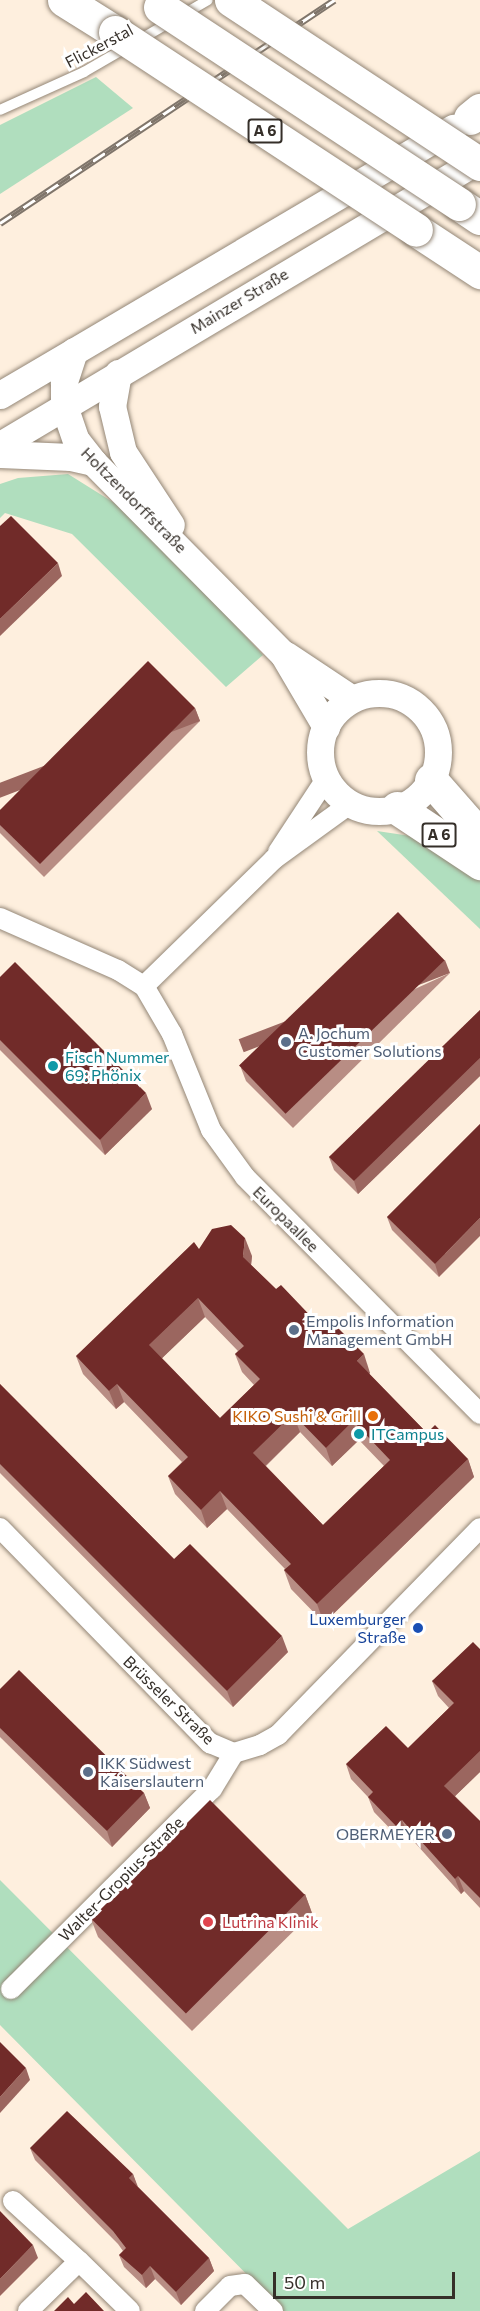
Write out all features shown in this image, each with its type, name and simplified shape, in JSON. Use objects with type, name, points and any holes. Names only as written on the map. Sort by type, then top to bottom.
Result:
[{"type":"highway","name":"A 6","points":[[64,0],[480,273]]},
{"type":"highway","points":[[231,0],[480,162]]},
{"type":"highway","points":[[154,4],[470,211]]},
{"type":"highway","points":[[431,780],[480,836]]},
{"type":"highway","name":"A 6","points":[[397,808],[480,862]]},
{"type":"main road","points":[[0,395],[477,114]]},
{"type":"main road","name":"Mainzer Straße","points":[[0,445],[118,373],[480,162]]},
{"type":"main road","points":[[64,406],[64,382],[74,351]]},
{"type":"main road","name":"Holtzendorffstraße","points":[[118,373],[112,406],[123,452],[193,559]]},
{"type":"main road","name":"Holtzendorffstraße","points":[[64,406],[76,440],[93,462],[193,559],[283,654],[326,727]]},
{"type":"main road","points":[[0,454],[71,457],[93,462]]},
{"type":"main road","name":"Holtzendorffstraße","points":[[283,654],[352,699]]},
{"type":"main road","points":[[371,694],[390,694],[408,701],[423,713],[438,745],[431,780],[423,792],[397,808],[365,810],[350,804],[326,779],[320,744],[326,727],[337,711],[352,699],[371,694]]},
{"type":"street","points":[[274,859],[326,779]]},
{"type":"street","points":[[144,986],[274,859],[350,804]]},
{"type":"street","name":"Europaallee","points":[[1,919],[118,970],[144,986],[172,1034],[211,1130],[245,1177],[480,1414]]},
{"type":"street","name":"Brüsseler Straße","points":[[0,1528],[210,1743],[234,1753],[260,1745],[278,1735],[480,1528]]},
{"type":"street","name":"Walter-Gropius-Straße","points":[[5,1995],[212,1790],[234,1753]]},
{"type":"street","points":[[13,2200],[79,2260],[130,2311]]},
{"type":"street","points":[[28,2311],[79,2260]]},
{"type":"street","points":[[205,2311],[230,2286],[245,2284],[273,2311]]},
{"type":"lane","name":"Flickerstal","points":[[0,110],[84,72],[208,0]]},
{"type":"green space","points":[[96,77],[133,108],[0,194],[0,125]]},
{"type":"green space","points":[[68,474],[116,504],[171,556],[263,655],[226,687],[72,534],[5,513],[0,518],[0,484],[18,478]]},
{"type":"green space","points":[[377,831],[424,838],[480,871],[480,929]]},
{"type":"green space","points":[[0,1880],[348,2229],[480,2151],[480,2311],[283,2311],[0,2025]]},
{"type":"building","points":[[11,516],[58,563],[0,619],[0,526]]},
{"type":"building","points":[[148,661],[195,708],[40,864],[0,825],[0,810]]},
{"type":"building","points":[[398,912],[445,960],[286,1114],[239,1066]]},
{"type":"building","points":[[15,962],[146,1093],[100,1140],[0,1040],[0,977]]},
{"type":"building","points":[[480,1010],[480,1058],[354,1181],[329,1157]]},
{"type":"building","points":[[480,1124],[480,1218],[435,1264],[387,1217]]},
{"type":"building","name":"ITCampus","points":[[231,1225],[245,1238],[243,1257],[276,1289],[281,1285],[322,1328],[330,1320],[364,1354],[357,1361],[427,1433],[435,1425],[468,1459],[317,1604],[284,1570],[291,1564],[220,1491],[201,1510],[168,1476],[188,1457],[117,1384],[109,1391],[76,1356],[194,1242],[199,1249],[212,1229]],"holes":[[[198,1298],[244,1346],[235,1354],[260,1379],[220,1418],[149,1345]],[[293,1414],[326,1448],[353,1421],[390,1460],[323,1525],[253,1453]]]},
{"type":"building","points":[[0,1384],[174,1559],[190,1544],[282,1636],[227,1691],[0,1464]]},
{"type":"building","points":[[473,1642],[480,1649],[480,1751],[444,1786],[480,1821],[480,1898],[458,1876],[455,1879],[402,1820],[396,1826],[368,1797],[373,1792],[346,1764],[386,1726],[408,1748],[454,1703],[432,1681]]},
{"type":"building","points":[[19,1670],[144,1793],[107,1831],[0,1728],[0,1689]]},
{"type":"building","name":"Lutrina Klinik","points":[[210,1800],[305,1895],[186,2014],[91,1919]]},
{"type":"building","points":[[0,2042],[26,2068],[0,2097]]},
{"type":"building","points":[[67,2111],[133,2174],[129,2178],[209,2258],[176,2292],[150,2266],[142,2275],[119,2255],[126,2248],[113,2231],[30,2148]]},
{"type":"building","points":[[0,2211],[33,2245],[0,2279]]},
{"type":"building","points":[[86,2292],[104,2311],[54,2311],[68,2297],[74,2304]]},
{"type":"railway","points":[[0,223],[334,0]]},
{"type":"place","name":"A. Jochum Customer Solutions","points":[[286,1042]]},
{"type":"place","name":"Fisch Nummer 69: Phönix","points":[[53,1066]]},
{"type":"place","name":"Empolis Information Management GmbH","points":[[294,1330]]},
{"type":"place","name":"KIKO Sushi & Grill","points":[[373,1416]]},
{"type":"place","name":"ITCampus","points":[[359,1434]]},
{"type":"place","name":"Luxemburger Straße","points":[[418,1628]]},
{"type":"place","name":"IKK Südwest Kaiserslautern","points":[[88,1772]]},
{"type":"place","name":"OBERMEYER","points":[[447,1834]]},
{"type":"place","name":"Lutrina Klinik","points":[[208,1922]]}]
